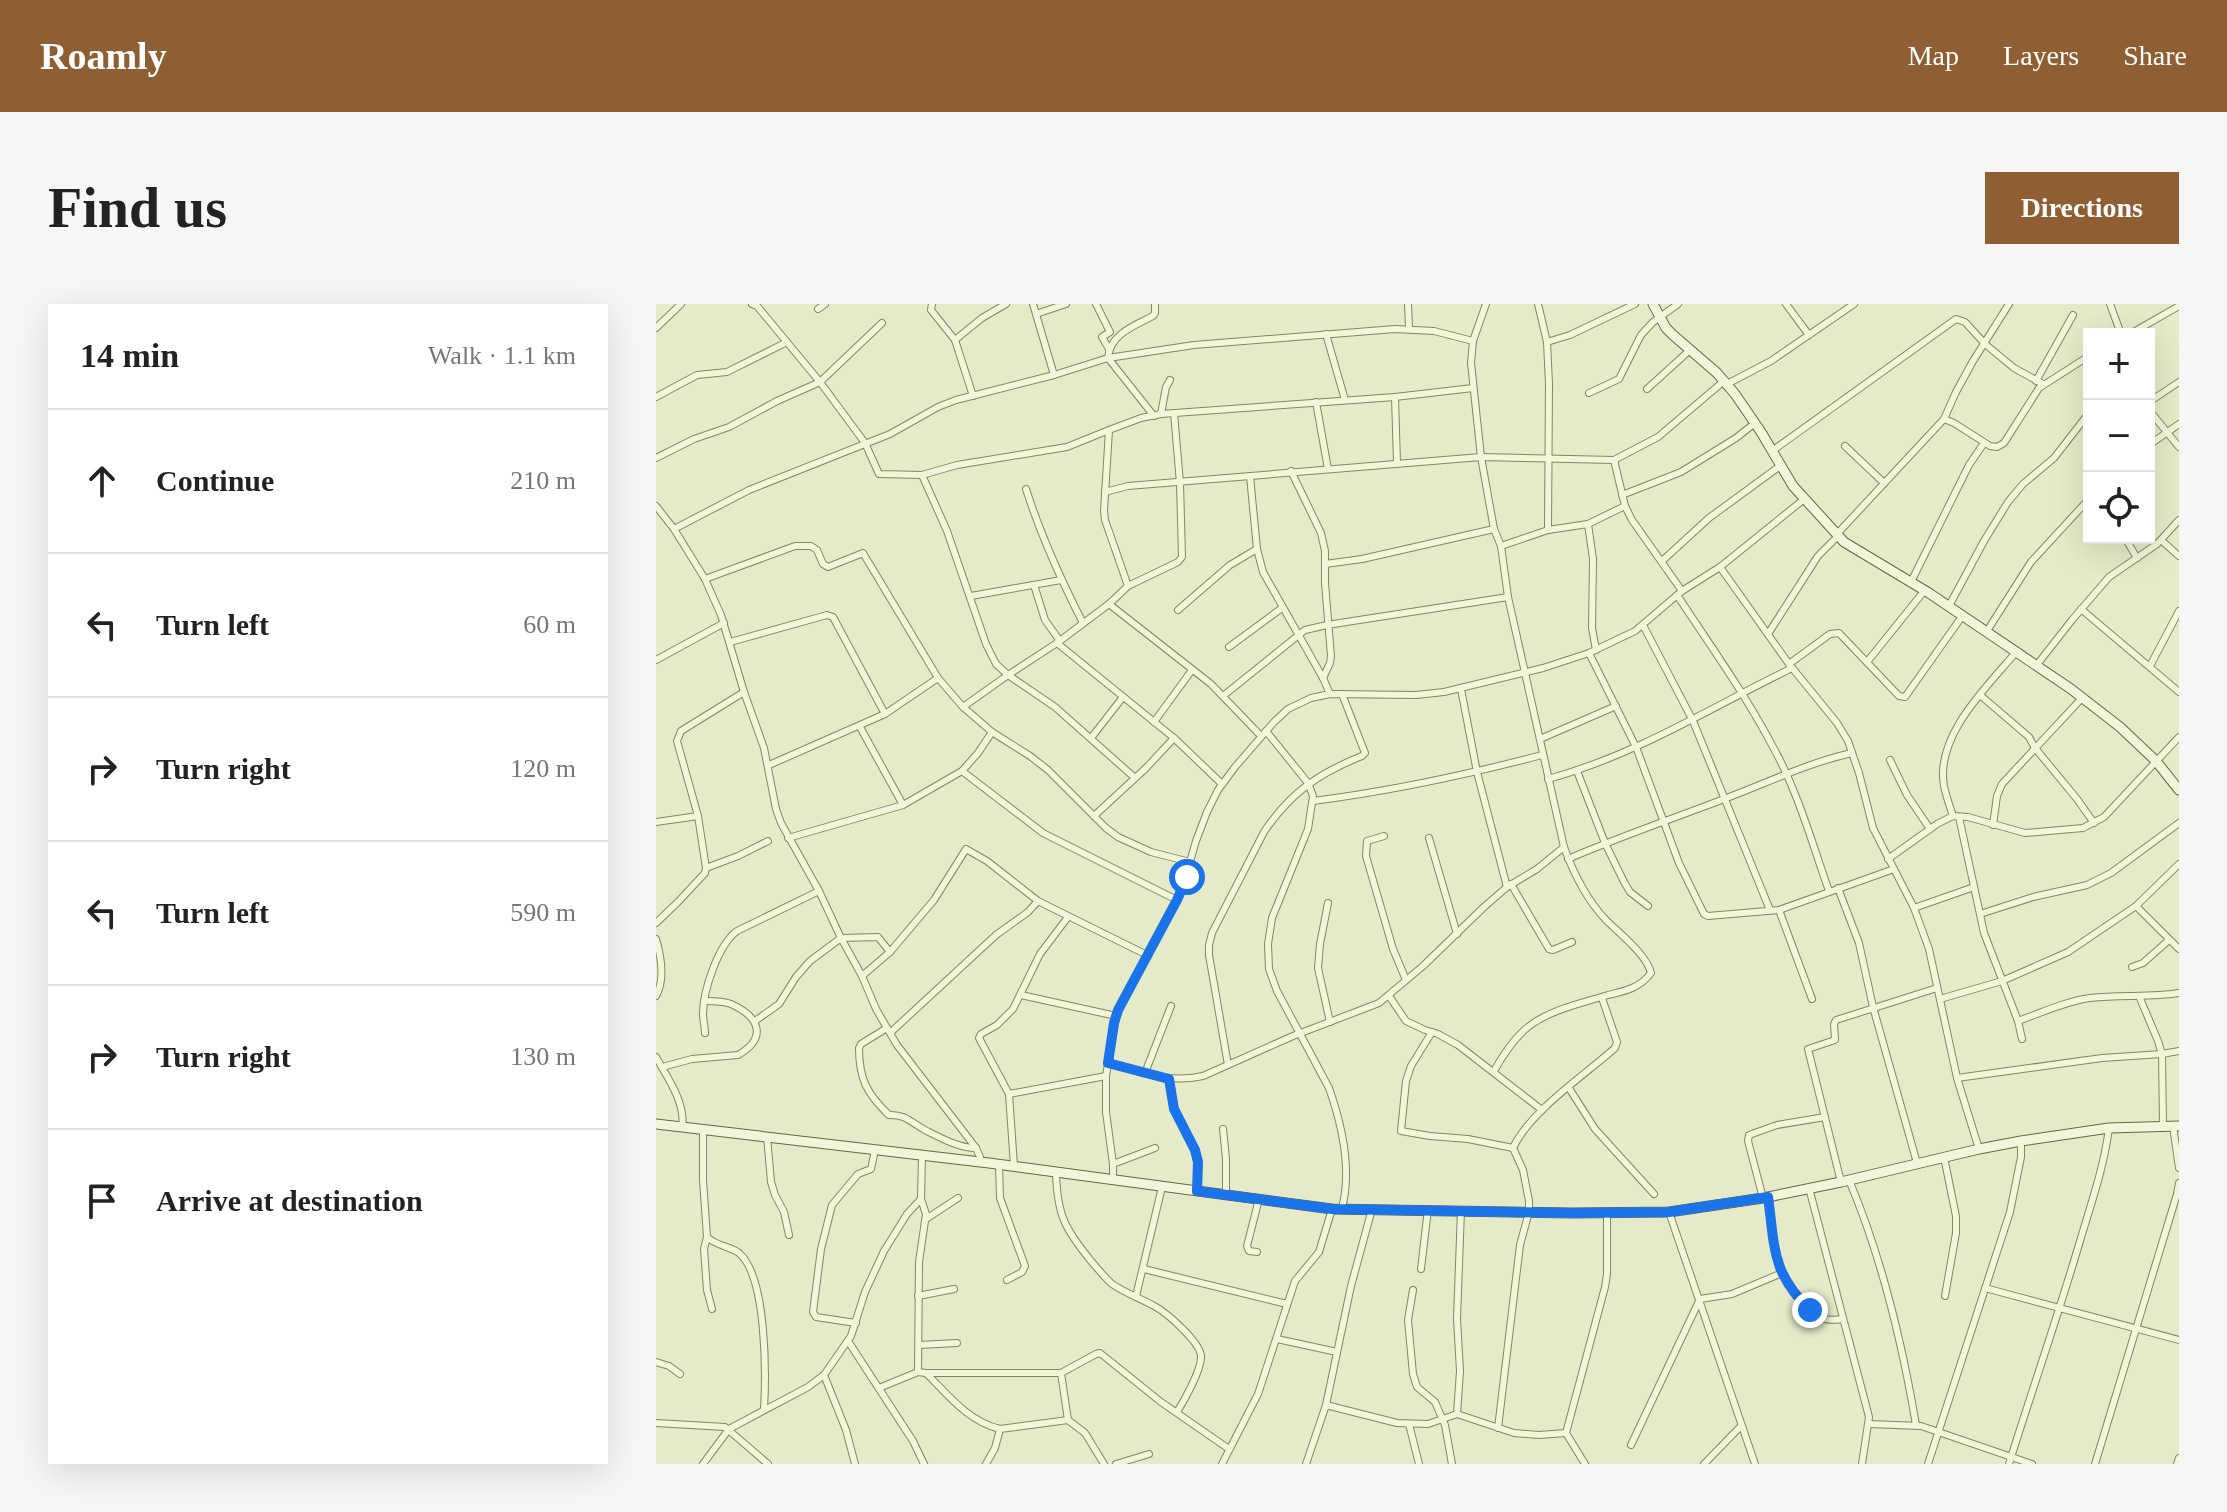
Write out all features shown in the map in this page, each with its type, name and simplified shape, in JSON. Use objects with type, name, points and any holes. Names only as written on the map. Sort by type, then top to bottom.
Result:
[{"type":"street","points":[[656,328],[681,304]]},
{"type":"street","points":[[932,304],[931,310],[955,340],[973,396]]},
{"type":"street","points":[[955,340],[982,318],[1006,304]]},
{"type":"street","points":[[1033,304],[1054,375]]},
{"type":"street","points":[[1036,314],[1066,304]]},
{"type":"street","points":[[1096,304],[1110,332],[1102,337],[1109,349]]},
{"type":"street","points":[[1155,304],[1153,316],[1118,335],[1109,349],[1108,358],[1158,415]]},
{"type":"street","points":[[1408,304],[1409,328]]},
{"type":"street","points":[[1486,304],[1473,341],[1471,363],[1481,457],[1494,529],[1501,546],[1508,597],[1564,847],[1589,896],[1606,920],[1651,969],[1648,978],[1628,991],[1546,1016],[1529,1026],[1515,1039],[1494,1071]]},
{"type":"street","points":[[1538,304],[1547,342],[1548,530]]},
{"type":"street","points":[[1547,342],[1570,335],[1635,304]]},
{"type":"street","points":[[1653,304],[1673,335],[1725,382],[1755,423],[1803,500],[1837,535],[1853,549],[1963,615],[2082,698],[2120,727],[2156,761],[2179,790]]},
{"type":"street","points":[[1589,393],[1619,379],[1635,343],[1646,328],[1678,304]]},
{"type":"street","points":[[1786,304],[1809,335]]},
{"type":"street","points":[[1105,492],[1128,486],[1481,457],[1614,460],[1658,437],[1725,382],[1771,361],[1854,304]]},
{"type":"street","points":[[1768,634],[1818,556],[1944,419],[1956,392],[2009,304]]},
{"type":"street","points":[[2110,304],[2119,328]]},
{"type":"street","points":[[756,305],[820,382],[865,443],[879,474],[922,475],[957,465],[1067,447],[1141,418],[1158,415],[1473,388]]},
{"type":"street","points":[[2140,328],[2179,306]]},
{"type":"street","points":[[1944,419],[1984,443],[1997,447],[2004,443],[2035,394],[2073,315]]},
{"type":"street","points":[[1772,451],[1956,319],[1965,322],[2014,368],[2040,382]]},
{"type":"street","points":[[656,458],[694,439],[729,427],[820,382],[882,323]]},
{"type":"street","points":[[674,529],[749,490],[903,428],[938,407],[1108,358],[1194,345],[1409,328],[1473,341]]},
{"type":"street","points":[[1326,334],[1345,400]]},
{"type":"street","points":[[656,397],[697,375],[727,372],[787,342]]},
{"type":"street","points":[[1647,389],[1690,350]]},
{"type":"street","points":[[2040,382],[2083,359]]},
{"type":"street","points":[[1158,415],[1170,380]]},
{"type":"street","points":[[2152,400],[2179,382]]},
{"type":"street","points":[[1395,397],[1397,463]]},
{"type":"street","points":[[1316,402],[1328,469]]},
{"type":"street","points":[[963,707],[1059,642],[1128,586],[1178,562],[1182,557],[1174,413]]},
{"type":"street","points":[[2155,417],[2179,447]]},
{"type":"street","points":[[1949,606],[2008,502],[2023,484],[2049,463],[2083,420]]},
{"type":"street","points":[[1622,495],[1681,472],[1755,423]]},
{"type":"street","points":[[2155,441],[2179,424]]},
{"type":"street","points":[[1109,430],[1105,520],[1128,586]]},
{"type":"street","points":[[1911,582],[1969,465],[1984,443]]},
{"type":"street","points":[[1845,446],[1884,483]]},
{"type":"street","points":[[1614,460],[1625,506],[1662,561],[1774,748],[1829,891]]},
{"type":"street","points":[[1662,561],[1709,518],[1780,466]]},
{"type":"street","points":[[1291,471],[1321,533],[1330,663],[1323,678]]},
{"type":"street","points":[[922,475],[947,531],[989,654],[996,664],[1055,707],[1135,778]]},
{"type":"street","points":[[1250,476],[1257,549],[1263,572],[1330,694]]},
{"type":"street","points":[[1026,489],[1041,534],[1083,623]]},
{"type":"street","points":[[1113,1180],[1106,1112],[1106,1076],[1116,1016],[1177,900],[1207,812],[1222,784],[1288,709],[1311,698],[1330,694],[1416,695],[1461,689],[1558,664],[1592,651],[1643,625],[1680,593],[1720,567],[1803,500]]},
{"type":"street","points":[[656,506],[705,579],[724,623],[769,765],[777,815],[788,838],[819,891],[876,1009],[897,1045],[976,1148],[980,1157],[978,1162]]},
{"type":"street","points":[[1501,546],[1548,530],[1588,524],[1625,506]]},
{"type":"street","points":[[1987,631],[2031,562],[2083,506]]},
{"type":"street","points":[[2036,666],[2109,577],[2161,540],[2179,520]]},
{"type":"street","points":[[1588,524],[1593,559],[1592,651],[1636,747],[1679,863],[1704,914],[1779,910],[1894,869]]},
{"type":"street","points":[[1325,564],[1362,559],[1494,529]]},
{"type":"street","points":[[2161,540],[2179,556]]},
{"type":"street","points":[[2129,544],[2137,558]]},
{"type":"street","points":[[705,579],[795,546],[811,546],[828,567],[863,553],[938,678],[963,707],[992,732],[1048,770],[1106,828],[1151,852],[1190,862]]},
{"type":"street","points":[[1178,610],[1230,565],[1257,549]]},
{"type":"street","points":[[1720,567],[1848,741],[1873,828],[1914,908],[1929,949],[1957,1078],[1979,1149]]},
{"type":"street","points":[[971,596],[1061,580]]},
{"type":"street","points":[[1034,585],[1045,620],[1059,642],[1174,738],[1222,784]]},
{"type":"street","points":[[1867,662],[1925,590]]},
{"type":"street","points":[[1223,696],[1305,630],[1508,597]]},
{"type":"street","points":[[1109,604],[1264,733],[1308,783],[1313,801],[1308,829],[1272,918],[1268,944],[1269,969],[1277,991],[1329,1088],[1341,1125],[1345,1198],[1337,1208],[1319,1252],[1295,1281],[1258,1394],[1222,1464]]},
{"type":"street","points":[[1229,647],[1282,608]]},
{"type":"street","points":[[2081,609],[2179,692]]},
{"type":"street","points":[[2150,666],[2179,611]]},
{"type":"street","points":[[730,642],[827,615],[833,617],[885,714]]},
{"type":"street","points":[[1548,779],[1577,771],[1693,721],[1791,666],[1830,634],[1839,633],[1899,696],[1905,697],[1963,615]]},
{"type":"street","points":[[656,660],[724,623]]},
{"type":"street","points":[[1643,625],[1693,721],[1770,910]]},
{"type":"street","points":[[2017,651],[1958,724],[1946,755],[1944,786],[1956,817],[1984,933],[2022,1039]]},
{"type":"street","points":[[1154,722],[1192,670]]},
{"type":"street","points":[[769,765],[860,727],[938,678]]},
{"type":"street","points":[[1461,689],[1477,772],[1509,886],[1549,949],[1572,942]]},
{"type":"street","points":[[656,923],[705,873],[706,868],[698,816],[677,736],[744,692]]},
{"type":"street","points":[[1228,1065],[1209,955],[1212,933],[1264,832],[1281,809],[1308,783],[1365,753],[1342,694]]},
{"type":"street","points":[[1980,695],[2029,737],[2094,823]]},
{"type":"street","points":[[1091,738],[1123,697]]},
{"type":"street","points":[[1993,825],[1999,790],[2082,698]]},
{"type":"street","points":[[1540,739],[1616,706]]},
{"type":"street","points":[[860,727],[903,805]]},
{"type":"street","points":[[788,838],[903,805],[962,771],[992,732]]},
{"type":"street","points":[[1888,859],[1930,829],[1956,817],[1968,817],[2025,833],[2083,828],[2104,817],[2179,737]]},
{"type":"street","points":[[1094,816],[1174,738]]},
{"type":"street","points":[[1568,859],[1819,761],[1852,753]]},
{"type":"street","points":[[1313,801],[1378,793],[1542,755]]},
{"type":"street","points":[[1890,760],[1907,795],[1930,829]]},
{"type":"street","points":[[962,771],[1043,833],[1177,900]]},
{"type":"street","points":[[1577,771],[1605,843],[1630,892],[1648,906]]},
{"type":"street","points":[[656,822],[698,816]]},
{"type":"street","points":[[1980,914],[2033,897],[2087,885],[2111,873],[2179,823]]},
{"type":"street","points":[[1384,836],[1367,841],[1366,856],[1393,949],[1406,980]]},
{"type":"street","points":[[1429,838],[1457,934]]},
{"type":"street","points":[[706,868],[768,841]]},
{"type":"street","points":[[1108,1063],[1169,1079],[1203,1076],[1300,1033],[1379,1003],[1509,886],[1564,847]]},
{"type":"street","points":[[862,976],[890,952],[942,889],[966,849],[987,861],[1038,901],[1147,955]]},
{"type":"street","points":[[1940,999],[2002,981],[2068,952],[2136,906],[2179,864]]},
{"type":"street","points":[[1914,908],[1974,887]]},
{"type":"street","points":[[1838,888],[1859,943],[1873,1007],[1917,1163]]},
{"type":"street","points":[[705,1033],[703,1014],[709,979],[730,936],[819,891]]},
{"type":"street","points":[[976,1148],[961,1146],[901,1115],[889,1115],[864,1085],[859,1048],[861,1044],[889,1031],[1038,901]]},
{"type":"street","points":[[1328,903],[1318,968],[1330,1022]]},
{"type":"street","points":[[2136,906],[2179,949]]},
{"type":"street","points":[[1779,910],[1812,999]]},
{"type":"street","points":[[1014,1166],[1009,1094],[979,1038],[1005,1017],[1021,995],[1040,954],[1068,917]]},
{"type":"street","points":[[755,1021],[779,1004],[810,961],[841,938],[878,937],[890,952]]},
{"type":"street","points":[[656,939],[661,988],[656,996]]},
{"type":"street","points":[[2132,967],[2143,963],[2169,940]]},
{"type":"street","points":[[1916,1425],[1890,1298],[1866,1219],[1845,1181],[1807,1051],[1810,1047],[1835,1040],[1836,1020],[1937,988]]},
{"type":"street","points":[[2018,1021],[2080,999],[2179,993]]},
{"type":"street","points":[[1021,995],[1116,1016]]},
{"type":"street","points":[[1389,996],[1406,1021],[1458,1045],[1542,1110]]},
{"type":"street","points":[[2139,996],[2162,1054],[2179,1168]]},
{"type":"street","points":[[1513,1148],[1542,1110],[1617,1045],[1602,998]]},
{"type":"street","points":[[682,1127],[681,1108],[658,1061],[742,1054],[757,1031],[755,1021],[732,1005],[705,1001]]},
{"type":"street","points":[[1145,1073],[1171,1006]]},
{"type":"street","points":[[1432,1032],[1411,1066],[1406,1081],[1401,1131],[1513,1148]]},
{"type":"street","points":[[1957,1078],[2179,1051]]},
{"type":"street","points":[[1009,1094],[1106,1076]]},
{"type":"street","points":[[1169,1079],[1174,1109],[1195,1150],[1198,1162],[1197,1191]]},
{"type":"street","points":[[1569,1088],[1595,1129],[1654,1194]]},
{"type":"street","points":[[1825,1117],[1777,1125],[1749,1135],[1748,1141],[1766,1197],[1782,1273],[1796,1296],[1819,1318],[1830,1321],[1843,1319]]},
{"type":"street","points":[[656,1124],[1337,1208],[1529,1212],[1669,1212],[1766,1197],[2021,1141],[2109,1128],[2172,1126]]},
{"type":"street","points":[[2010,1461],[2102,1167],[2109,1128]]},
{"type":"street","points":[[703,1129],[707,1237],[704,1249],[707,1290],[712,1309]]},
{"type":"street","points":[[1223,1129],[1226,1194]]},
{"type":"street","points":[[767,1136],[771,1182],[784,1212],[789,1235]]},
{"type":"street","points":[[1928,1464],[2010,1212],[2021,1157],[2021,1141]]},
{"type":"street","points":[[1113,1164],[1155,1148]]},
{"type":"street","points":[[1498,1428],[1518,1255],[1529,1212],[1523,1170],[1513,1148]]},
{"type":"street","points":[[856,1323],[813,1315],[817,1270],[832,1205],[858,1174],[871,1169],[875,1150]]},
{"type":"street","points":[[922,1156],[921,1199],[926,1219],[919,1262],[918,1296],[922,1373],[972,1419],[1000,1429],[1068,1420]]},
{"type":"street","points":[[1944,1157],[1956,1216],[1945,1296]]},
{"type":"street","points":[[999,1164],[1000,1198],[1025,1266],[1022,1272],[1007,1280]]},
{"type":"street","points":[[1056,1172],[1057,1194],[1069,1235],[1113,1284],[1160,1309],[1199,1348],[1200,1362],[1177,1412]]},
{"type":"street","points":[[2095,1464],[2179,1183]]},
{"type":"street","points":[[1136,1296],[1162,1187]]},
{"type":"street","points":[[1809,1188],[1867,1407],[1869,1424],[1862,1464]]},
{"type":"street","points":[[926,1219],[958,1198]]},
{"type":"street","points":[[703,1464],[729,1429],[808,1387],[824,1375],[848,1341],[874,1270],[907,1214],[921,1199]]},
{"type":"street","points":[[1257,1252],[1249,1251],[1247,1246],[1259,1199]]},
{"type":"street","points":[[1306,1464],[1326,1405],[1351,1286],[1372,1209]]},
{"type":"street","points":[[1421,1269],[1428,1209]]},
{"type":"street","points":[[1457,1414],[1461,1210]]},
{"type":"street","points":[[1585,1464],[1566,1433],[1605,1287],[1607,1212]]},
{"type":"street","points":[[1669,1212],[1755,1464]]},
{"type":"street","points":[[707,1237],[718,1245],[737,1251],[752,1274],[764,1331],[764,1409]]},
{"type":"street","points":[[1144,1269],[1287,1304]]},
{"type":"street","points":[[1700,1299],[1732,1294],[1782,1273]]},
{"type":"street","points":[[1985,1288],[2179,1340]]},
{"type":"street","points":[[918,1296],[954,1289]]},
{"type":"street","points":[[1413,1290],[1408,1320],[1413,1374],[1417,1387],[1435,1402],[1447,1435],[1452,1464]]},
{"type":"street","points":[[1631,1445],[1700,1299]]},
{"type":"street","points":[[1277,1339],[1337,1352]]},
{"type":"street","points":[[848,1341],[913,1441],[924,1464]]},
{"type":"street","points":[[919,1345],[957,1343]]},
{"type":"street","points":[[879,1388],[922,1373],[1061,1373],[1100,1353],[1229,1449]]},
{"type":"street","points":[[656,1362],[680,1374]]},
{"type":"street","points":[[1061,1373],[1068,1420],[1085,1433],[1104,1464]]},
{"type":"street","points":[[824,1375],[846,1430],[855,1464]]},
{"type":"street","points":[[1326,1405],[1409,1424],[1428,1424],[1457,1414],[1526,1435],[1566,1433]]},
{"type":"street","points":[[656,1423],[710,1425],[729,1429],[768,1464]]},
{"type":"street","points":[[1409,1424],[1419,1464]]},
{"type":"street","points":[[1869,1424],[1916,1425],[2010,1461],[2032,1464]]},
{"type":"street","points":[[1704,1464],[1741,1426]]},
{"type":"street","points":[[986,1464],[995,1448],[1000,1429]]},
{"type":"street","points":[[1116,1464],[1149,1454]]},
{"type":"street","points":[[2177,1464],[2179,1458]]},
{"type":"route","points":[[1187,877],[1118,1010],[1108,1063],[1169,1079],[1174,1109],[1195,1150],[1198,1162],[1197,1191],[1332,1209],[1573,1213],[1669,1212],[1768,1197],[1779,1268],[1786,1283],[1810,1310]]}]
